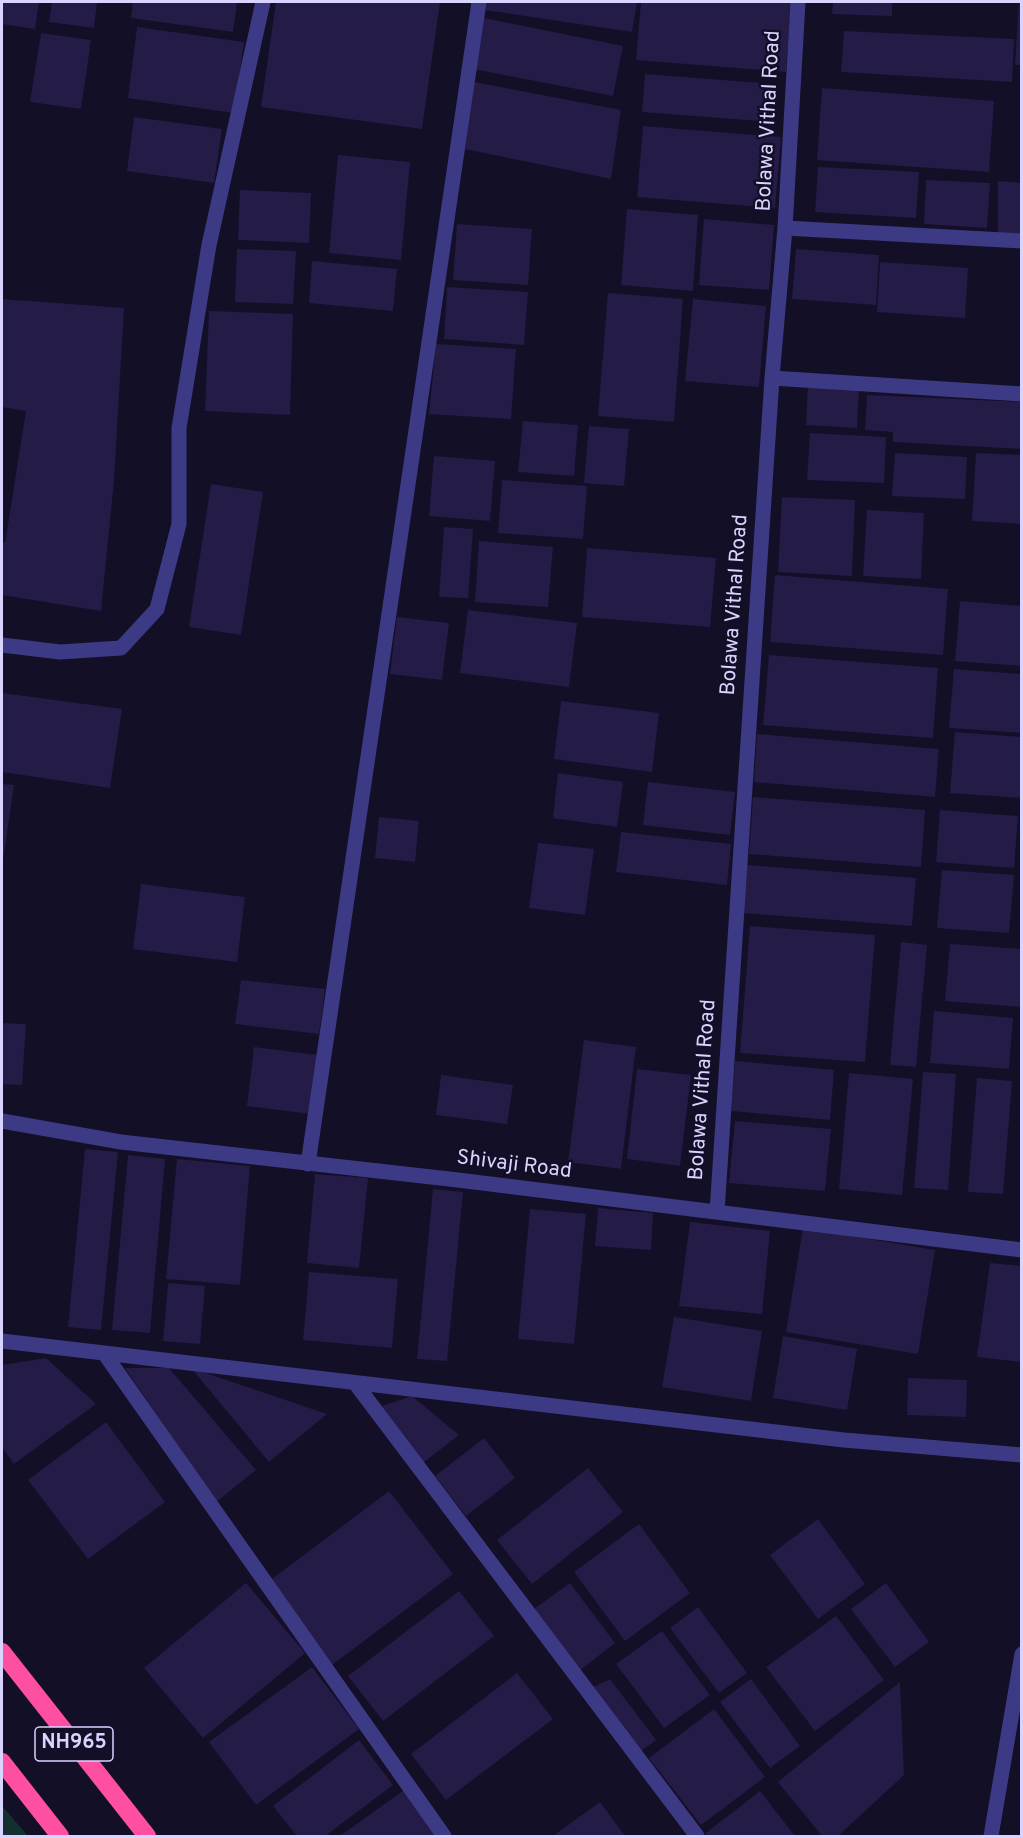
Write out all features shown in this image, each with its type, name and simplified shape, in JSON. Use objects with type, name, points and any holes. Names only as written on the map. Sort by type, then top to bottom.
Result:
[{"type":"highway","name":"NH965","points":[[2,1652],[147,1836]]},
{"type":"highway","name":"NH965","points":[[2,1762],[60,1836]]},
{"type":"street","points":[[2,645],[60,651],[121,648],[157,609],[178,524],[178,428],[209,245],[263,2]]},
{"type":"street","points":[[308,1164],[479,2]]},
{"type":"street","name":"Bolawa Vithal Road","points":[[717,1212],[772,378],[785,228],[798,2]]},
{"type":"street","points":[[785,228],[1022,241]]},
{"type":"street","points":[[772,378],[1022,394]]},
{"type":"street","name":"Shivaji Road","points":[[2,1121],[121,1142],[1022,1250]]},
{"type":"street","points":[[2,1341],[844,1440],[1022,1455]]},
{"type":"street","points":[[104,1353],[444,1836]]},
{"type":"street","points":[[355,1383],[697,1836]]},
{"type":"street","points":[[991,1836],[1022,1654]]},
{"type":"green space","points":[[2,1806],[28,1836],[2,1836]]},
{"type":"building","points":[[2,2],[39,2],[35,29],[2,24]]},
{"type":"building","points":[[52,2],[97,2],[94,28],[49,22]]},
{"type":"building","points":[[133,2],[237,2],[233,32],[131,18]]},
{"type":"building","points":[[276,2],[440,2],[422,129],[261,107]]},
{"type":"building","points":[[486,2],[637,2],[632,32],[485,10]]},
{"type":"building","points":[[641,2],[791,2],[786,72],[636,60]]},
{"type":"building","points":[[833,2],[892,2],[892,16],[832,14]]},
{"type":"building","points":[[1019,2],[1022,2],[1022,65],[1015,65]]},
{"type":"building","points":[[484,18],[623,46],[613,96],[473,69]]},
{"type":"building","points":[[137,27],[244,42],[234,113],[128,98]]},
{"type":"building","points":[[844,31],[1014,39],[1012,82],[841,72]]},
{"type":"building","points":[[41,33],[91,40],[81,109],[30,102]]},
{"type":"building","points":[[645,74],[775,84],[773,122],[642,112]]},
{"type":"building","points":[[474,82],[621,110],[611,179],[465,149]]},
{"type":"building","points":[[822,88],[994,101],[989,172],[817,160]]},
{"type":"building","points":[[134,117],[222,129],[214,183],[127,171]]},
{"type":"building","points":[[643,126],[781,137],[775,208],[637,197]]},
{"type":"building","points":[[338,155],[410,162],[401,260],[329,253]]},
{"type":"building","points":[[818,167],[919,172],[916,218],[815,212]]},
{"type":"building","points":[[926,180],[990,183],[987,228],[924,224]]},
{"type":"building","points":[[998,181],[1022,183],[1022,235],[998,234]]},
{"type":"building","points":[[240,190],[311,193],[309,243],[238,240]]},
{"type":"building","points":[[627,209],[698,215],[693,291],[621,285]]},
{"type":"building","points":[[704,219],[774,225],[769,290],[699,285]]},
{"type":"building","points":[[457,224],[532,229],[528,285],[453,280]]},
{"type":"building","points":[[237,249],[296,251],[293,304],[235,302]]},
{"type":"building","points":[[796,249],[879,255],[876,305],[792,299]]},
{"type":"building","points":[[312,261],[397,269],[393,311],[309,303]]},
{"type":"building","points":[[880,262],[968,268],[965,318],[877,312]]},
{"type":"building","points":[[447,287],[528,292],[524,345],[444,339]]},
{"type":"building","points":[[608,293],[683,299],[674,422],[598,416]]},
{"type":"building","points":[[2,299],[124,308],[114,481],[101,611],[2,595],[2,542],[5,543],[26,411],[2,407]]},
{"type":"building","points":[[693,299],[766,306],[759,387],[685,381]]},
{"type":"building","points":[[209,311],[293,314],[290,415],[205,411]]},
{"type":"building","points":[[436,344],[516,349],[511,419],[429,414]]},
{"type":"building","points":[[808,384],[859,387],[857,428],[806,425]]},
{"type":"building","points":[[867,395],[1022,402],[1022,449],[893,442],[893,432],[865,430]]},
{"type":"building","points":[[523,421],[578,425],[574,476],[518,472]]},
{"type":"building","points":[[589,426],[629,429],[624,486],[584,483]]},
{"type":"building","points":[[810,433],[886,437],[884,483],[807,480]]},
{"type":"building","points":[[895,453],[967,457],[965,499],[892,496]]},
{"type":"building","points":[[976,453],[1022,455],[1022,524],[972,521]]},
{"type":"building","points":[[434,456],[495,461],[490,521],[429,516]]},
{"type":"building","points":[[502,480],[587,486],[583,539],[498,533]]},
{"type":"building","points":[[211,484],[263,492],[241,635],[189,627]]},
{"type":"building","points":[[782,497],[855,500],[852,576],[778,572]]},
{"type":"building","points":[[867,510],[924,513],[921,579],[863,576]]},
{"type":"building","points":[[444,527],[473,529],[468,598],[439,597]]},
{"type":"building","points":[[479,541],[553,547],[548,607],[475,602]]},
{"type":"building","points":[[587,548],[716,558],[710,627],[582,617]]},
{"type":"building","points":[[775,575],[948,589],[943,655],[770,642]]},
{"type":"building","points":[[960,601],[1022,606],[1022,666],[955,661]]},
{"type":"building","points":[[468,610],[577,623],[569,687],[460,673]]},
{"type":"building","points":[[397,617],[449,623],[442,680],[390,674]]},
{"type":"building","points":[[769,655],[938,668],[933,738],[763,725]]},
{"type":"building","points":[[954,669],[1022,674],[1022,733],[949,728]]},
{"type":"building","points":[[2,693],[122,709],[110,788],[2,772]]},
{"type":"building","points":[[561,701],[659,713],[652,772],[554,759]]},
{"type":"building","points":[[955,732],[1022,737],[1022,798],[950,793]]},
{"type":"building","points":[[757,734],[939,749],[935,797],[754,782]]},
{"type":"building","points":[[558,773],[623,782],[617,827],[553,818]]},
{"type":"building","points":[[648,782],[735,792],[730,835],[643,825]]},
{"type":"building","points":[[2,784],[14,785],[3,861],[2,861]]},
{"type":"building","points":[[753,797],[925,810],[921,867],[749,854]]},
{"type":"building","points":[[940,810],[1018,816],[1014,868],[936,862]]},
{"type":"building","points":[[379,817],[419,821],[415,862],[375,858]]},
{"type":"building","points":[[621,832],[731,844],[727,885],[616,872]]},
{"type":"building","points":[[538,843],[594,849],[585,915],[529,908]]},
{"type":"building","points":[[747,865],[916,878],[912,926],[743,913]]},
{"type":"building","points":[[942,870],[1014,875],[1009,933],[937,928]]},
{"type":"building","points":[[141,884],[245,897],[237,962],[133,949]]},
{"type":"building","points":[[750,926],[875,935],[865,1062],[740,1053]]},
{"type":"building","points":[[901,942],[927,945],[916,1067],[890,1065]]},
{"type":"building","points":[[950,944],[1022,949],[1022,1007],[945,1001]]},
{"type":"building","points":[[241,980],[325,989],[319,1034],[235,1024]]},
{"type":"building","points":[[934,1011],[1013,1018],[1009,1069],[930,1063]]},
{"type":"building","points":[[2,1023],[26,1024],[22,1085],[2,1084]]},
{"type":"building","points":[[584,1040],[636,1047],[621,1169],[568,1162]]},
{"type":"building","points":[[254,1047],[318,1055],[311,1114],[247,1106]]},
{"type":"building","points":[[735,1061],[834,1070],[830,1120],[731,1111]]},
{"type":"building","points":[[637,1069],[691,1075],[680,1166],[627,1159]]},
{"type":"building","points":[[923,1072],[956,1074],[948,1190],[914,1188]]},
{"type":"building","points":[[849,1073],[913,1079],[902,1195],[839,1189]]},
{"type":"building","points":[[441,1075],[513,1085],[507,1124],[436,1115]]},
{"type":"building","points":[[977,1078],[1012,1081],[1003,1194],[968,1192]]},
{"type":"building","points":[[735,1121],[831,1129],[825,1191],[729,1183]]},
{"type":"building","points":[[85,1149],[118,1152],[101,1330],[68,1327]]},
{"type":"building","points":[[128,1155],[165,1159],[150,1333],[112,1330]]},
{"type":"building","points":[[177,1159],[250,1166],[240,1285],[166,1279]]},
{"type":"building","points":[[315,1174],[368,1178],[359,1268],[307,1263]]},
{"type":"building","points":[[433,1189],[463,1192],[447,1361],[417,1359]]},
{"type":"building","points":[[598,1208],[653,1213],[651,1250],[595,1246]]},
{"type":"building","points":[[530,1209],[586,1214],[574,1344],[518,1339]]},
{"type":"building","points":[[690,1222],[770,1231],[762,1314],[679,1306]]},
{"type":"building","points":[[803,1228],[935,1250],[918,1354],[786,1332]]},
{"type":"building","points":[[990,1263],[1022,1266],[1022,1362],[977,1357]]},
{"type":"building","points":[[309,1272],[398,1279],[392,1348],[303,1340]]},
{"type":"building","points":[[168,1283],[205,1286],[200,1344],[163,1341]]},
{"type":"building","points":[[674,1317],[762,1331],[751,1401],[662,1387]]},
{"type":"building","points":[[783,1336],[857,1349],[847,1410],[773,1398]]},
{"type":"building","points":[[46,1358],[96,1404],[14,1464],[2,1447],[2,1365]]},
{"type":"building","points":[[125,1368],[169,1368],[256,1470],[216,1502]]},
{"type":"building","points":[[191,1368],[327,1414],[269,1462]]},
{"type":"building","points":[[908,1378],[967,1380],[966,1417],[907,1415]]},
{"type":"building","points":[[412,1396],[459,1435],[423,1463],[382,1406]]},
{"type":"building","points":[[106,1422],[165,1502],[88,1559],[28,1480]]},
{"type":"building","points":[[484,1438],[515,1478],[466,1516],[435,1476]]},
{"type":"building","points":[[588,1468],[623,1512],[532,1584],[497,1540]]},
{"type":"building","points":[[389,1491],[453,1574],[332,1665],[268,1582]]},
{"type":"building","points":[[818,1519],[865,1584],[818,1619],[770,1555]]},
{"type":"building","points":[[639,1524],[690,1593],[625,1641],[574,1572]]},
{"type":"building","points":[[246,1583],[305,1653],[203,1738],[144,1668]]},
{"type":"building","points":[[570,1583],[615,1643],[579,1671],[534,1609]]},
{"type":"building","points":[[886,1583],[929,1642],[895,1667],[851,1609]]},
{"type":"building","points":[[459,1591],[494,1636],[383,1721],[348,1676]]},
{"type":"building","points":[[698,1607],[747,1673],[719,1693],[670,1628]]},
{"type":"building","points":[[836,1616],[884,1680],[815,1731],[766,1667]]},
{"type":"building","points":[[662,1631],[710,1695],[664,1728],[616,1664]]},
{"type":"building","points":[[312,1667],[359,1729],[256,1805],[209,1742]]},
{"type":"building","points":[[517,1673],[553,1719],[446,1800],[411,1754]]},
{"type":"building","points":[[610,1679],[656,1740],[640,1752],[591,1688]]},
{"type":"building","points":[[751,1679],[800,1746],[770,1768],[720,1702]]},
{"type":"building","points":[[900,1682],[904,1775],[838,1836],[822,1836],[778,1782]]},
{"type":"building","points":[[714,1709],[765,1777],[701,1825],[649,1758]]},
{"type":"building","points":[[359,1740],[393,1785],[325,1836],[297,1836],[273,1806]]},
{"type":"building","points":[[404,1790],[441,1836],[340,1836]]},
{"type":"building","points":[[760,1791],[795,1836],[709,1836],[706,1833]]},
{"type":"building","points":[[600,1802],[625,1836],[553,1836]]}]
